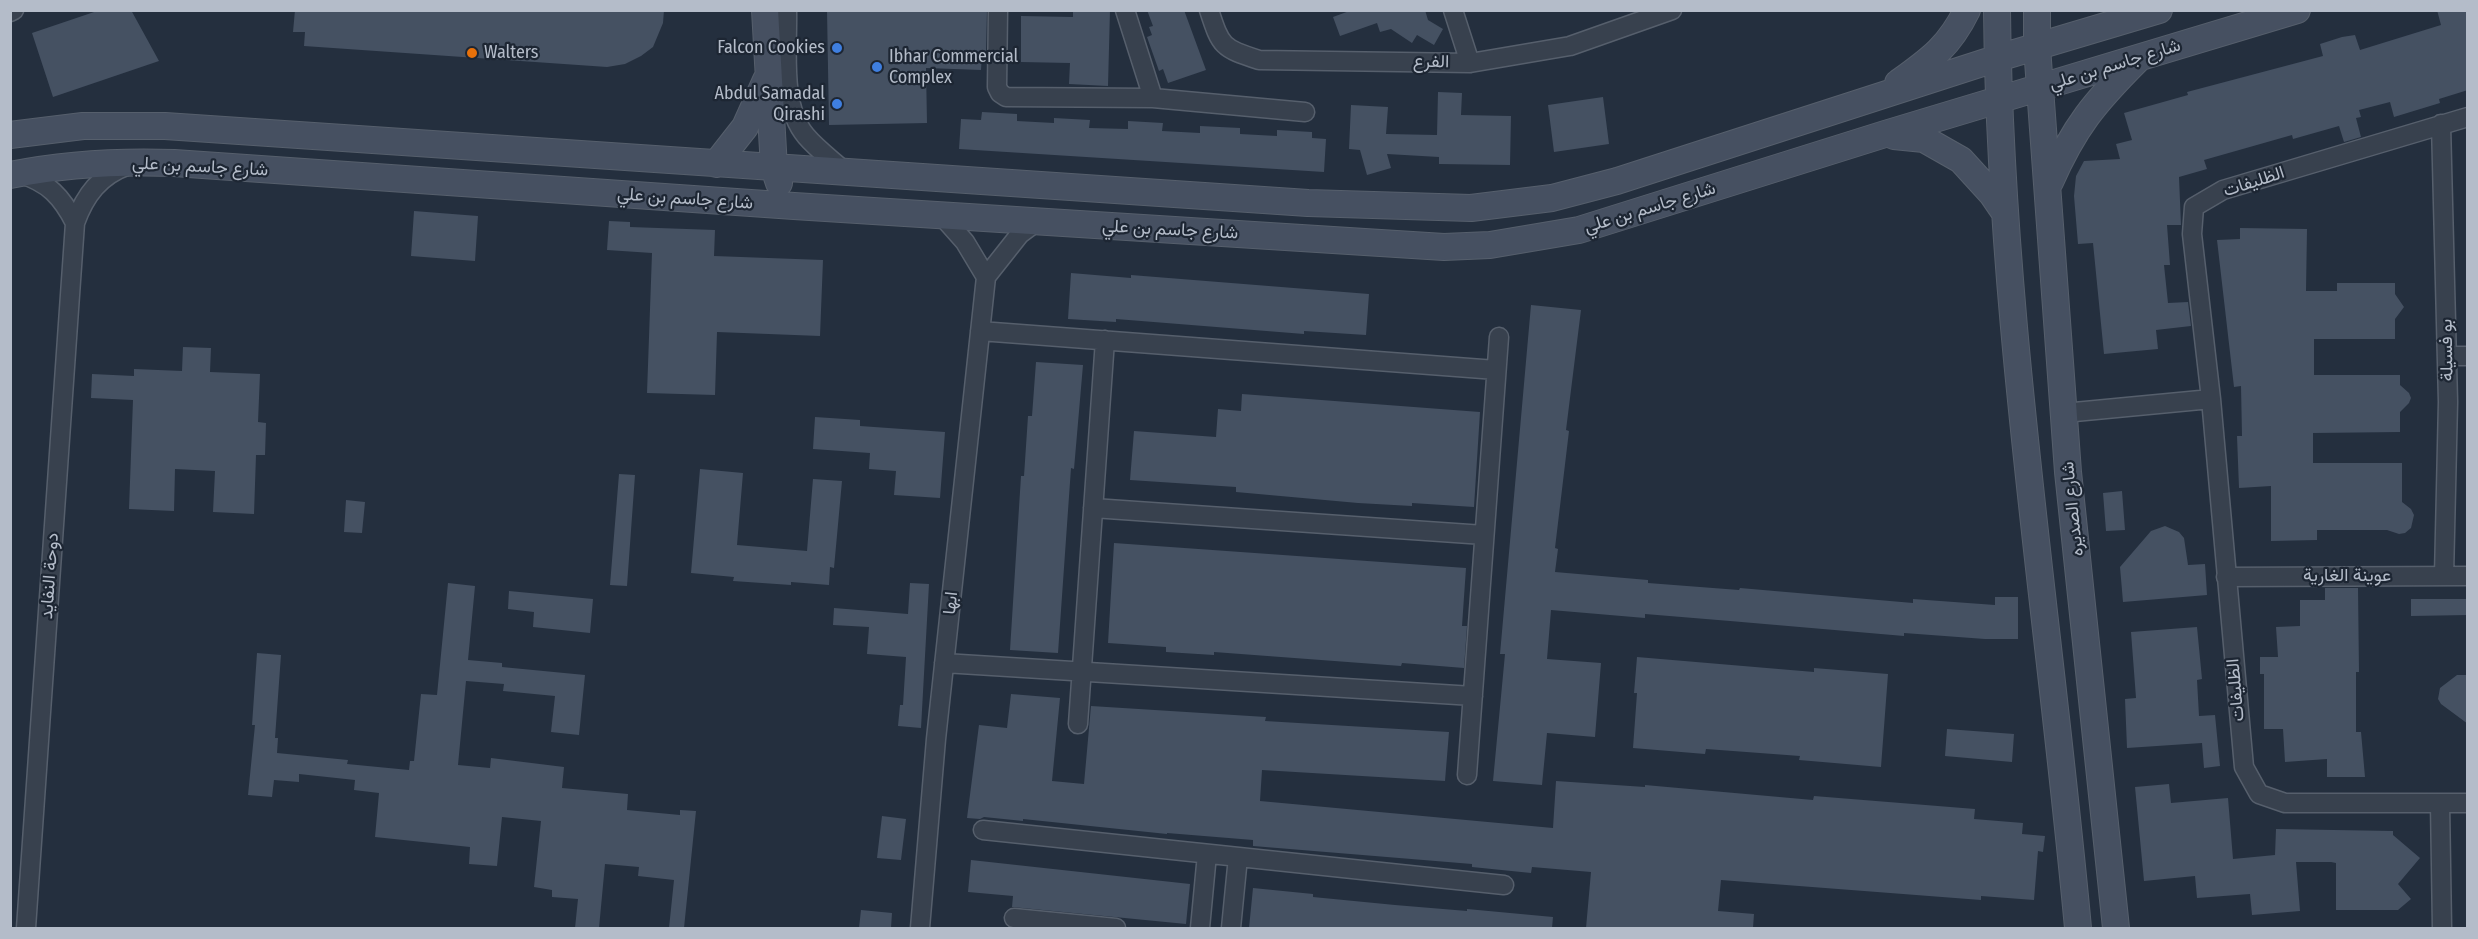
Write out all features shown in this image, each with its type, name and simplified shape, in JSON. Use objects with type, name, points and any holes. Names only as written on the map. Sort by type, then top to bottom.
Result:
[{"type":"street","points":[[765,10],[774,168],[782,189],[794,206]]},
{"type":"street","points":[[788,10],[789,95],[792,110],[807,137],[844,171]]},
{"type":"street","points":[[998,10],[997,87],[1000,93],[1006,96],[1153,98],[1305,112]]},
{"type":"street","points":[[1125,10],[1153,98]]},
{"type":"street","name":"الفرع","points":[[1209,10],[1219,41],[1238,54],[1259,60],[1470,63],[1570,46],[1672,10]]},
{"type":"street","points":[[1453,10],[1470,63]]},
{"type":"street","points":[[1878,98],[1937,54],[1960,25],[1967,10]]},
{"type":"street","points":[[1997,10],[2005,213],[2023,417],[2078,928]]},
{"type":"street","name":"شارع الصديره","points":[[2037,10],[2037,47],[2064,413],[2120,925]]},
{"type":"street","name":"شارع جاسم بن علي","points":[[14,174],[62,166],[136,162],[1036,222],[1444,247],[1490,245],[1579,230],[2297,10]]},
{"type":"street","name":"شارع جاسم بن علي","points":[[10,135],[83,126],[165,126],[1308,203],[1471,208],[1552,198],[1617,181],[2149,11]]},
{"type":"street","points":[[2048,187],[2064,149],[2078,125],[2103,93],[2140,57]]},
{"type":"street","points":[[716,164],[737,141],[746,127],[768,74]]},
{"type":"street","name":"الظليفات","points":[[2468,117],[2223,190],[2194,207],[2192,234],[2211,399],[2244,767],[2259,794],[2285,803],[2468,803]]},
{"type":"street","name":"بو فسيلة","points":[[2441,124],[2448,356],[2444,576]]},
{"type":"street","points":[[1885,135],[1924,139],[1961,160],[1992,194],[2005,213]]},
{"type":"street","name":"دوحة النفايد","points":[[26,928],[75,223],[83,201],[97,183],[115,170],[136,162]]},
{"type":"street","points":[[14,174],[37,179],[53,190],[66,205],[75,223]]},
{"type":"street","points":[[942,216],[972,252],[986,277],[1020,234],[1036,222]]},
{"type":"street","name":"ابها","points":[[920,928],[944,663],[986,277]]},
{"type":"street","points":[[980,331],[1496,370]]},
{"type":"street","points":[[1467,775],[1499,337]]},
{"type":"street","points":[[1078,724],[1105,340]]},
{"type":"street","points":[[2448,356],[2468,356]]},
{"type":"street","points":[[2064,413],[2211,399]]},
{"type":"street","points":[[1093,508],[1484,535]]},
{"type":"street","name":"عوينة الغارية","points":[[2226,577],[2468,576]]},
{"type":"street","points":[[944,663],[1473,696]]},
{"type":"street","points":[[2440,803],[2442,928]]},
{"type":"street","points":[[983,830],[1504,885]]},
{"type":"street","points":[[1200,928],[1207,854]]},
{"type":"street","points":[[1231,928],[1238,857]]},
{"type":"street","points":[[1014,918],[1116,928]]},
{"type":"building","points":[[100,10],[131,10],[159,61],[53,97],[32,33]]},
{"type":"building","points":[[295,10],[664,10],[663,23],[653,47],[625,64],[607,67],[304,46],[305,32],[293,32]]},
{"type":"building","name":"Ibhar Commercial Complex","points":[[827,10],[987,10],[986,52],[982,52],[981,70],[926,68],[927,123],[829,125]]},
{"type":"building","points":[[1073,10],[1110,10],[1108,86],[1069,84],[1070,63],[1021,62],[1021,16],[1073,17]]},
{"type":"building","points":[[1147,10],[1184,10],[1206,70],[1168,83],[1163,69],[1159,71],[1147,37],[1152,35],[1149,27],[1153,26]]},
{"type":"building","points":[[1352,10],[1425,10],[1428,20],[1443,29],[1434,45],[1417,35],[1412,43],[1391,29],[1380,32],[1377,23],[1340,36],[1333,17]]},
{"type":"building","points":[[2437,10],[2468,10],[2468,90],[2439,99],[2440,103],[2394,117],[2390,102],[2359,110],[2361,117],[2356,118],[2361,137],[2344,142],[2339,126],[2293,139],[2292,135],[2204,160],[2207,169],[2179,177],[2181,225],[2167,225],[2170,265],[2164,265],[2168,303],[2188,302],[2191,326],[2156,330],[2158,349],[2104,354],[2093,243],[2078,244],[2074,196],[2076,176],[2084,161],[2120,159],[2116,144],[2132,140],[2124,113],[2188,95],[2187,92],[2323,56],[2320,44],[2342,37],[2355,35],[2360,50],[2441,25]]},
{"type":"building","points":[[1438,92],[1462,93],[1461,115],[1511,116],[1510,165],[1439,164],[1439,157],[1387,154],[1391,168],[1367,175],[1360,150],[1349,149],[1351,105],[1388,107],[1386,134],[1437,135]]},
{"type":"building","points":[[1603,97],[1609,144],[1554,152],[1548,105]]},
{"type":"building","points":[[982,112],[1017,114],[1017,121],[1054,123],[1054,118],[1090,120],[1089,128],[1128,129],[1128,121],[1163,123],[1162,131],[1200,133],[1200,126],[1240,128],[1240,134],[1277,136],[1277,130],[1312,132],[1312,138],[1326,139],[1324,172],[959,149],[961,119],[981,120]]},
{"type":"building","points":[[414,211],[478,216],[475,261],[411,256]]},
{"type":"building","points":[[609,221],[630,222],[630,227],[715,230],[714,256],[823,260],[820,336],[717,332],[715,395],[647,393],[652,253],[607,250]]},
{"type":"building","points":[[2240,228],[2307,229],[2306,291],[2337,291],[2337,283],[2395,283],[2395,294],[2404,307],[2395,319],[2395,339],[2314,339],[2314,375],[2400,375],[2400,385],[2411,398],[2400,412],[2400,432],[2313,433],[2313,463],[2402,463],[2402,502],[2411,509],[2414,515],[2411,528],[2405,533],[2399,534],[2387,530],[2317,530],[2317,540],[2271,541],[2271,486],[2239,488],[2237,436],[2242,436],[2241,386],[2234,387],[2217,240],[2240,239]]},
{"type":"building","points":[[1071,273],[1131,278],[1131,275],[1369,294],[1366,335],[1304,331],[1304,334],[1116,319],[1116,322],[1068,319]]},
{"type":"building","points":[[1531,305],[1581,310],[1566,430],[1569,431],[1555,548],[1558,549],[1555,572],[1648,580],[1648,583],[1739,590],[1740,588],[1913,603],[1913,599],[1995,605],[1995,597],[2018,597],[2018,639],[1904,633],[1904,636],[1645,614],[1645,618],[1551,610],[1547,659],[1601,663],[1595,737],[1547,733],[1542,785],[1493,781],[1505,654],[1500,654]]},
{"type":"building","points":[[183,347],[211,348],[210,372],[260,374],[258,422],[266,423],[265,455],[256,455],[254,514],[213,512],[215,471],[175,469],[174,511],[129,509],[133,400],[91,398],[92,374],[134,376],[134,369],[182,371]]},
{"type":"building","points":[[1036,362],[1083,365],[1074,469],[1071,468],[1058,653],[1010,650],[1021,476],[1024,476],[1028,416],[1032,416]]},
{"type":"building","points":[[1242,394],[1480,412],[1474,507],[1412,503],[1412,506],[1358,503],[1236,492],[1236,487],[1130,480],[1134,431],[1216,437],[1218,409],[1241,411]]},
{"type":"building","points":[[815,417],[860,420],[860,426],[945,432],[940,498],[894,495],[896,471],[869,469],[870,453],[813,449]]},
{"type":"building","points":[[700,469],[743,473],[737,545],[807,551],[813,479],[842,481],[834,568],[830,567],[829,585],[733,581],[734,577],[691,573]]},
{"type":"building","points":[[619,474],[635,475],[627,586],[610,585]]},
{"type":"building","points":[[2122,491],[2125,530],[2106,531],[2103,493]]},
{"type":"building","points":[[346,500],[365,502],[362,533],[344,532]]},
{"type":"building","points":[[2165,526],[2179,532],[2184,538],[2188,565],[2205,564],[2207,595],[2123,602],[2120,567],[2151,531]]},
{"type":"building","points":[[1114,543],[1466,568],[1462,626],[1467,626],[1464,668],[1402,663],[1401,666],[1214,652],[1214,655],[1166,652],[1166,647],[1108,643]]},
{"type":"building","points":[[448,583],[475,586],[468,660],[502,663],[502,667],[585,675],[579,735],[551,732],[555,696],[503,691],[504,684],[466,681],[458,765],[490,768],[491,758],[564,767],[562,788],[628,794],[627,810],[680,815],[680,810],[696,811],[684,928],[669,928],[674,880],[638,876],[639,867],[605,864],[599,928],[575,928],[578,899],[552,897],[552,890],[534,887],[541,821],[502,817],[497,866],[469,864],[470,847],[375,837],[379,793],[354,790],[355,780],[299,774],[299,782],[274,780],[272,797],[248,795],[255,725],[252,725],[257,653],[281,655],[275,738],[278,738],[277,753],[348,760],[347,764],[409,770],[410,761],[414,761],[421,694],[437,695]]},
{"type":"building","points":[[910,583],[929,584],[921,728],[898,726],[900,705],[903,705],[906,657],[867,654],[869,627],[833,625],[834,608],[908,614]]},
{"type":"building","points":[[2325,588],[2358,588],[2359,672],[2356,672],[2356,732],[2361,732],[2365,777],[2327,777],[2327,759],[2285,762],[2283,729],[2264,729],[2264,674],[2260,674],[2260,657],[2278,657],[2276,627],[2300,626],[2300,600],[2325,600]]},
{"type":"building","points":[[509,591],[593,599],[590,633],[533,627],[534,612],[508,609]]},
{"type":"building","points":[[2411,599],[2468,599],[2468,615],[2411,616]]},
{"type":"building","points":[[2197,627],[2202,679],[2197,680],[2199,716],[2215,715],[2220,766],[2204,768],[2202,743],[2127,748],[2125,699],[2136,698],[2131,632]]},
{"type":"building","points":[[1637,657],[1814,672],[1814,668],[1888,674],[1881,767],[1799,760],[1800,756],[1706,749],[1705,754],[1633,748]]},
{"type":"building","points":[[2457,675],[2468,675],[2468,724],[2441,704],[2438,699],[2440,688]]},
{"type":"building","points":[[1011,694],[1060,698],[1052,781],[1084,784],[1091,706],[1266,717],[1265,721],[1449,732],[1445,781],[1262,770],[1260,801],[1553,828],[1556,781],[1645,787],[1645,785],[1813,800],[1814,796],[1975,809],[1974,819],[2023,823],[2022,834],[2045,836],[2043,852],[2038,851],[2034,900],[1981,896],[1981,900],[1721,880],[1718,911],[1754,914],[1753,928],[1586,928],[1591,872],[1532,867],[1531,873],[1472,867],[1472,864],[1253,846],[1253,840],[1167,834],[1023,819],[1023,821],[984,817],[967,818],[979,725],[1007,728]]},
{"type":"building","points":[[1947,729],[2014,734],[2012,762],[1945,756]]},
{"type":"building","points":[[2169,784],[2171,803],[2228,798],[2233,859],[2275,855],[2276,829],[2393,831],[2393,835],[2420,858],[2398,884],[2411,899],[2398,910],[2336,910],[2336,863],[2331,862],[2296,862],[2300,911],[2252,915],[2250,894],[2197,898],[2195,876],[2144,881],[2135,787]]},
{"type":"building","points":[[882,816],[906,819],[901,860],[877,858]]},
{"type":"building","points":[[971,860],[1190,884],[1186,924],[1012,907],[1013,896],[968,892]]},
{"type":"building","points":[[1253,888],[1313,894],[1313,897],[1395,905],[1553,917],[1552,928],[1249,928]]},
{"type":"building","points":[[861,910],[892,913],[891,928],[859,928]]},
{"type":"place","name":"Falcon Cookies","points":[[837,48]]},
{"type":"place","name":"Walters","points":[[472,53]]},
{"type":"place","name":"Ibhar Commercial Complex","points":[[877,67]]},
{"type":"place","name":"Abdul Samadal Qirashi","points":[[837,104]]}]
